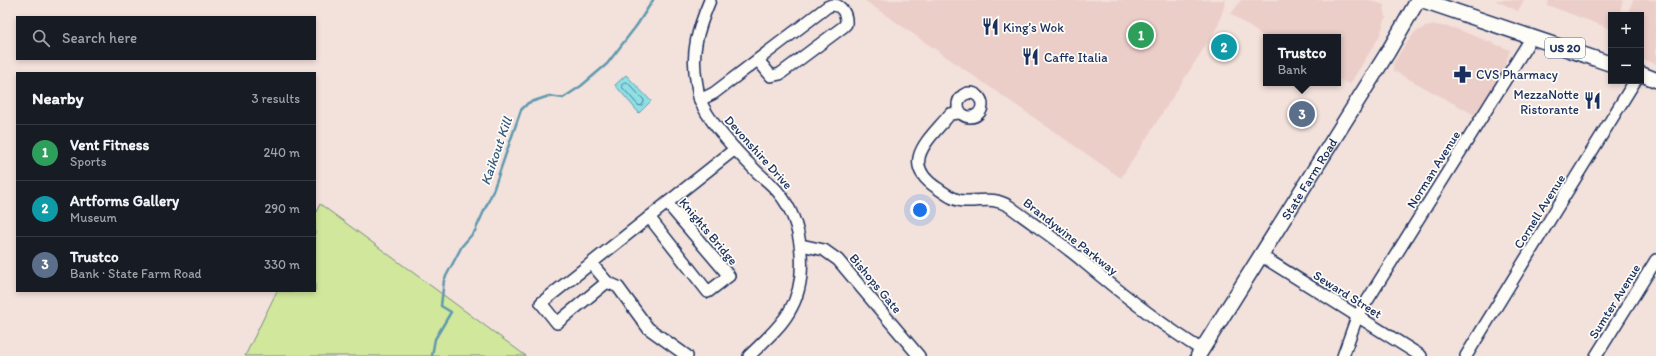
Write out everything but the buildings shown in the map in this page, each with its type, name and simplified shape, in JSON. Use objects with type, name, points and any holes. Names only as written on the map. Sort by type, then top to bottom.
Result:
[{"type":"main road","name":"State Farm Road","points":[[1200,353],[1388,52],[1418,0]]},
{"type":"main road","name":"US 20","points":[[1422,0],[1608,63]]},
{"type":"main road","points":[[1644,75],[1656,80]]},
{"type":"street","name":"Devonshire Drive","points":[[710,0],[697,34],[695,45],[694,69],[700,100],[711,119],[735,149],[777,190],[788,205],[798,230],[801,245],[800,280],[794,303],[777,328],[749,356]]},
{"type":"street","points":[[700,100],[714,93],[827,7],[836,5],[840,7],[845,14],[846,24],[843,27],[780,74],[771,76],[758,60]]},
{"type":"street","name":"Norman Avenue","points":[[1343,356],[1357,317],[1532,37]]},
{"type":"street","name":"Cornell Avenue","points":[[1466,356],[1633,84]]},
{"type":"street","name":"Brandywine Parkway","points":[[959,113],[950,114],[920,153],[918,166],[924,177],[932,185],[958,200],[991,200],[1009,206],[1055,239],[1104,280],[1200,353]]},
{"type":"street","name":"Knights Bridge","points":[[607,282],[557,323],[541,302],[735,149]]},
{"type":"street","name":"Knights Bridge","points":[[649,217],[708,292],[729,276],[667,203]]},
{"type":"street","name":"Bishops Gate","points":[[801,245],[824,250],[838,260],[919,356]]},
{"type":"street","name":"Seward Street","points":[[1260,255],[1421,356]]},
{"type":"street","name":"Sumter Avenue","points":[[1596,356],[1656,260]]},
{"type":"street","points":[[591,263],[607,282],[618,287],[648,328],[687,356]]},
{"type":"shaded area","points":[[864,0],[1226,0],[1218,26],[1121,178]]},
{"type":"shaded area","points":[[1241,0],[1369,0],[1384,5],[1386,18],[1379,37],[1350,84],[1341,80],[1341,34],[1263,34],[1263,36],[1231,14]]},
{"type":"shaded area","points":[[1495,0],[1524,0],[1518,11]]},
{"type":"shaded area","points":[[1549,0],[1623,0],[1620,12],[1608,12],[1608,28],[1547,5]]},
{"type":"shaded area","points":[[1633,0],[1656,0],[1656,64],[1644,60],[1644,12],[1628,12]]},
{"type":"shaded area","points":[[1435,25],[1454,28],[1510,50],[1503,72],[1475,115],[1394,71],[1393,64],[1415,32],[1425,27]]},
{"type":"green space","points":[[320,204],[526,356],[245,356],[277,292],[316,292],[316,212]]},
{"type":"water","points":[[626,75],[651,101],[639,113],[615,85]]},
{"type":"waterway","name":"Kaikout Kill","points":[[432,356],[435,339],[451,312],[441,306],[444,280],[462,246],[475,231],[493,191],[521,110],[528,103],[549,96],[563,98],[581,86],[607,64],[637,25],[653,0]]},
{"type":"place","name":"King’s Wok","points":[[990,27]]},
{"type":"place","name":"Vent Fitness","points":[[1141,35]]},
{"type":"place","name":"Artforms Gallery","points":[[1224,47]]},
{"type":"place","name":"Caffe Italia","points":[[1031,57]]},
{"type":"place","name":"CVS Pharmacy","points":[[1463,74]]},
{"type":"place","name":"MezzaNotte Ristorante","points":[[1592,101]]},
{"type":"place","name":"Trustco","points":[[1302,114]]}]
